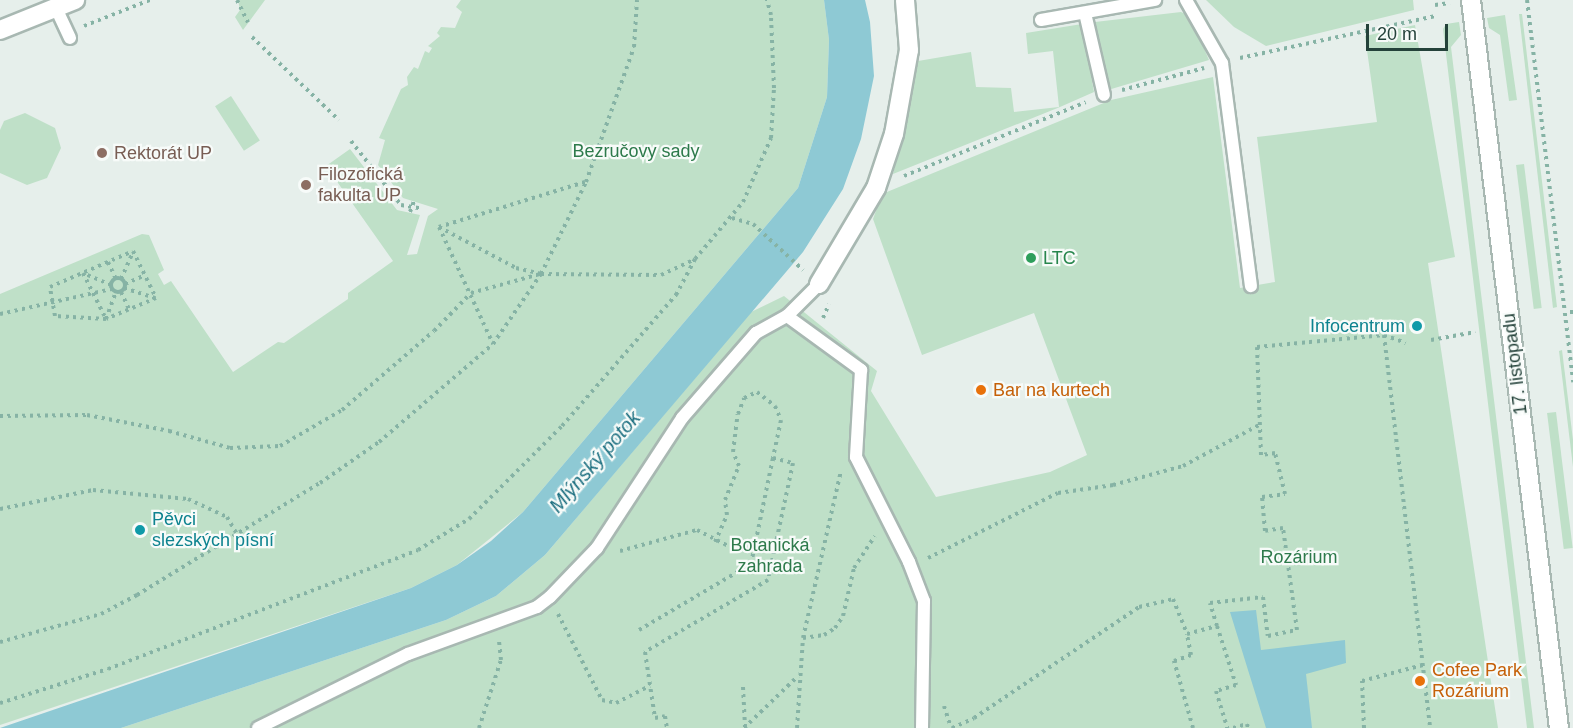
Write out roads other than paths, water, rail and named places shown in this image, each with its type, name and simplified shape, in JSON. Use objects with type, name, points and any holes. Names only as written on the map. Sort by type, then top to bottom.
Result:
[{"type":"street","points":[[0,30],[75,0]]},
{"type":"street","points":[[819,284],[876,188],[905,83],[909,50],[905,0]]},
{"type":"street","name":"17. listopadu","points":[[1471,0],[1559,728]]},
{"type":"lane","points":[[1041,20],[1155,0]]},
{"type":"lane","points":[[1186,0],[1222,63],[1251,286]]},
{"type":"lane","points":[[56,8],[70,38]]},
{"type":"lane","points":[[1085,13],[1104,95]]},
{"type":"lane","points":[[258,728],[408,654],[537,607],[550,597],[597,548],[682,418],[756,333],[787,316],[819,284]]},
{"type":"lane","points":[[787,316],[861,370],[856,457],[909,562],[924,601],[922,728]]},
{"type":"water","name":"Mlýnský potok","points":[[824,0],[865,0],[870,22],[874,76],[861,139],[843,189],[803,252],[545,555],[496,596],[446,620],[121,728],[0,728],[411,588],[457,565],[491,541],[523,512],[798,188],[827,97],[829,40]]},
{"type":"water","points":[[1256,610],[1261,650],[1345,640],[1346,663],[1306,674],[1312,728],[1266,728],[1230,612]]},
{"type":"place","name":"Rektorát UP","points":[[102,153]]},
{"type":"place","name":"Filozofická fakulta UP","points":[[306,185]]},
{"type":"place","name":"LTC","points":[[1031,258]]},
{"type":"place","name":"Infocentrum","points":[[1417,326]]},
{"type":"place","name":"Bar na kurtech","points":[[981,390]]},
{"type":"place","name":"Pěvci slezských písní","points":[[140,530]]},
{"type":"place","name":"Cofee Park Rozárium","points":[[1420,681]]},
{"type":"park label","name":"Bezručovy sady","points":[[636,151]]},
{"type":"park label","name":"Botanická zahrada","points":[[770,556]]},
{"type":"park label","name":"Rozárium","points":[[1299,557]]}]
